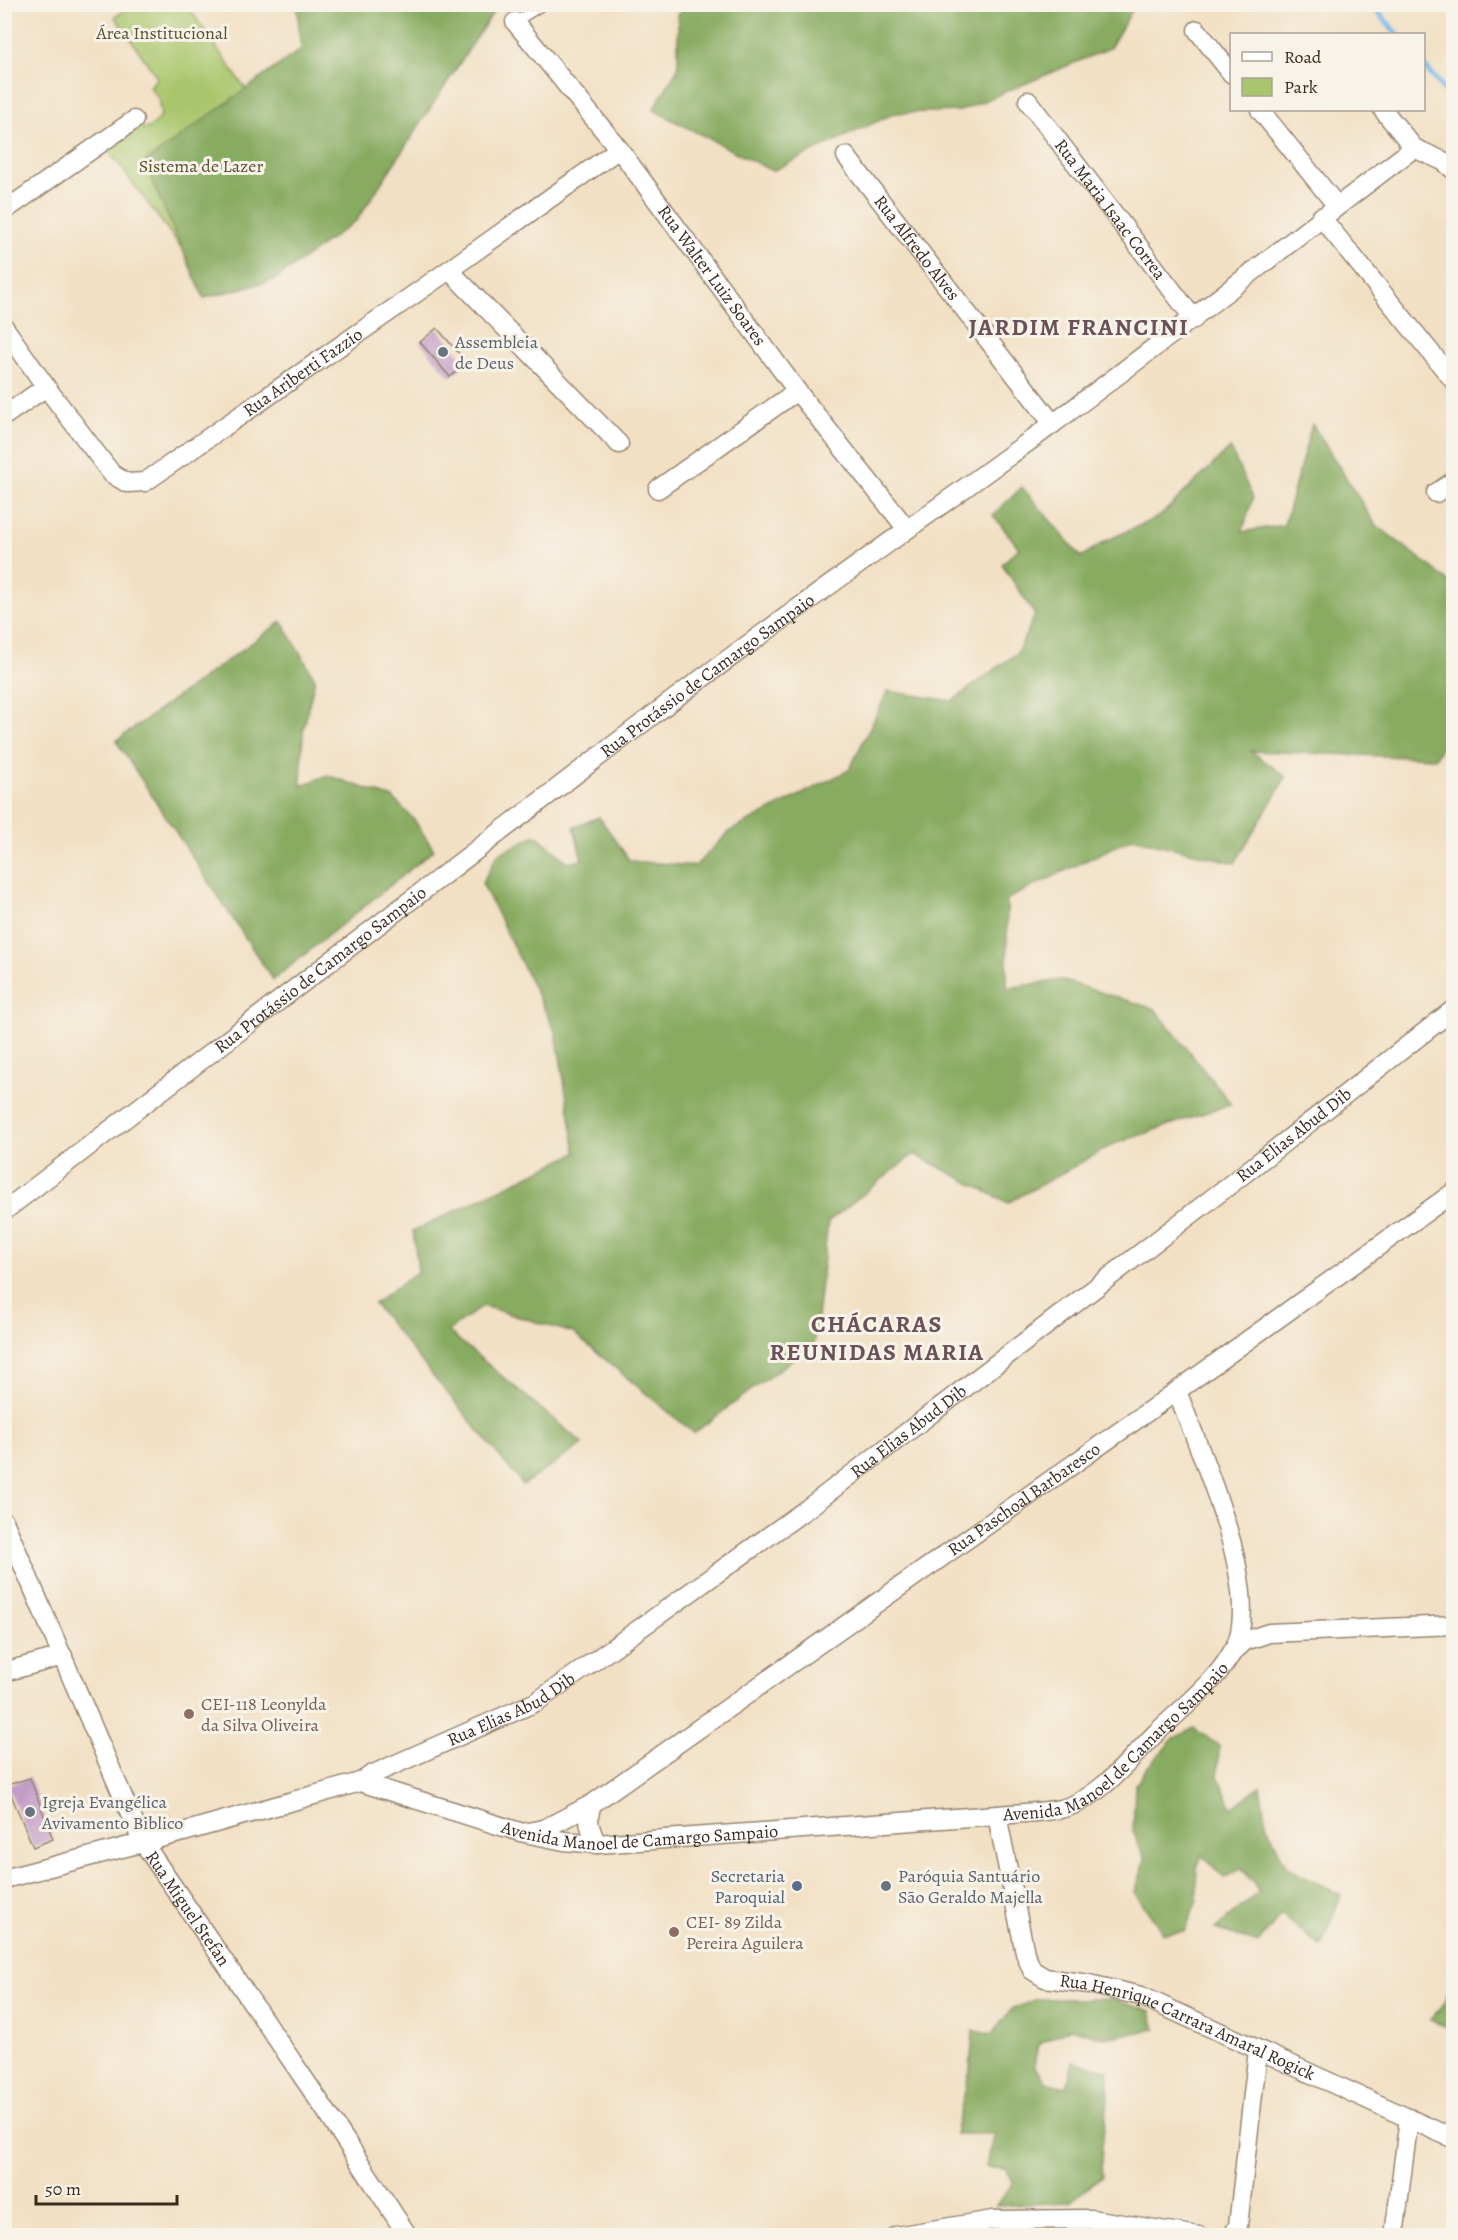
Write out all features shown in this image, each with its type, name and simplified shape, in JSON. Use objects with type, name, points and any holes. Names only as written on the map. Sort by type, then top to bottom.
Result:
[{"type":"street","name":"Rua Walter Luiz Soares","points":[[514,22],[619,149],[797,391],[908,529]]},
{"type":"street","points":[[1197,30],[1230,71]]},
{"type":"street","name":"Rua Maria Isaac Correa","points":[[1028,101],[1194,319]]},
{"type":"street","points":[[1261,111],[1337,206]]},
{"type":"street","points":[[1384,111],[1414,148],[1443,160],[1454,170]]},
{"type":"street","points":[[4,212],[134,120]]},
{"type":"street","name":"Rua Protássio de Camargo Sampaio","points":[[4,1211],[770,627],[1053,424],[1194,319],[1321,217],[1414,148]]},
{"type":"street","name":"Rua Ariberti Fazzio","points":[[4,327],[112,474],[127,483],[145,482],[619,149]]},
{"type":"street","name":"Rua Alfredo Alves","points":[[846,156],[1053,424]]},
{"type":"street","points":[[1321,217],[1454,381]]},
{"type":"street","points":[[449,270],[619,444]]},
{"type":"street","points":[[4,416],[46,387]]},
{"type":"street","points":[[658,489],[797,391]]},
{"type":"street","points":[[1436,493],[1454,481]]},
{"type":"street","name":"Rua Elias Abud Dib","points":[[360,1782],[371,1775],[536,1702],[588,1666],[807,1508],[1454,1009]]},
{"type":"street","name":"Rua Paschoal Barbaresco","points":[[520,1832],[544,1829],[592,1804],[1177,1391],[1454,1192]]},
{"type":"street","points":[[1177,1391],[1236,1556],[1240,1576],[1240,1624]]},
{"type":"street","name":"Rua Miguel Stefan","points":[[4,1521],[142,1841],[408,2235]]},
{"type":"street","name":"Avenida Manoel de Camargo Sampaio","points":[[360,1782],[520,1832],[564,1842],[597,1844],[1061,1809],[1083,1800],[1105,1783],[1214,1677],[1236,1645],[1240,1624],[1285,1632]]},
{"type":"street","name":"Avenida Manoel de Camargo Sampaio","points":[[1231,1654],[1252,1638],[1285,1632],[1454,1625]]},
{"type":"street","points":[[4,1672],[63,1656]]},
{"type":"street","points":[[4,1879],[360,1782]]},
{"type":"street","points":[[592,1804],[588,1814],[588,1824],[597,1844]]},
{"type":"street","name":"Rua Henrique Carrara Amaral Rogick","points":[[997,1815],[1025,1953],[1032,1970],[1045,1977],[1141,1996],[1454,2139]]},
{"type":"street","points":[[1232,2235],[1238,2226],[1258,2050]]},
{"type":"street","points":[[1394,2235],[1409,2118]]},
{"type":"street","points":[[896,2235],[993,2220],[1091,2219],[1187,2235]]},
{"type":"lane","points":[[514,22],[544,4]]},
{"type":"green space","points":[[691,4],[1135,5],[1110,48],[960,111],[895,113],[772,171],[653,110],[678,68],[678,14]]},
{"type":"green space","name":"Sistema de Lazer","points":[[133,5],[187,5],[303,171],[188,257],[108,150],[136,128],[150,128],[161,116],[158,98],[150,87],[157,77],[115,17]]},
{"type":"green space","points":[[297,5],[498,5],[357,220],[274,280],[204,298],[144,163],[301,49]]},
{"type":"green space","points":[[1312,424],[1375,524],[1453,586],[1453,728],[1435,758],[1251,751],[1286,777],[1235,863],[1132,838],[1007,899],[1007,988],[1061,980],[1155,1009],[1231,1104],[1114,1144],[1008,1203],[914,1154],[828,1222],[814,1343],[694,1433],[573,1333],[483,1306],[448,1331],[583,1444],[523,1485],[374,1304],[418,1271],[413,1231],[576,1153],[556,1033],[482,883],[498,854],[536,835],[569,863],[582,860],[574,827],[599,817],[630,861],[695,866],[730,831],[849,770],[888,691],[952,701],[1017,653],[1035,615],[1002,564],[1019,548],[993,515],[1022,487],[1081,557],[1106,541],[1160,516],[1230,448],[1253,498],[1242,532],[1284,525]]},
{"type":"green space","points":[[282,621],[315,679],[303,731],[301,786],[327,775],[393,798],[415,821],[434,850],[273,980],[116,741]]},
{"type":"green space","points":[[1194,1728],[1219,1746],[1218,1776],[1232,1808],[1260,1786],[1266,1823],[1287,1868],[1341,1895],[1321,1947],[1281,1914],[1258,1943],[1215,1929],[1259,1892],[1242,1868],[1224,1878],[1202,1855],[1197,1868],[1197,1900],[1185,1932],[1163,1933],[1135,1893],[1145,1860],[1133,1831],[1135,1786],[1146,1769],[1174,1738]]},
{"type":"green space","points":[[1453,1975],[1453,2031],[1430,2020],[1443,2005]]},
{"type":"green space","points":[[1036,1999],[1110,1999],[1151,2011],[1156,2029],[1105,2038],[1071,2028],[1038,2044],[1034,2066],[1046,2082],[1067,2087],[1073,2062],[1108,2070],[1102,2176],[1070,2202],[996,2206],[1014,2183],[1005,2169],[986,2167],[995,2134],[955,2134],[970,2070],[973,2030],[991,2035],[1011,2010]]},
{"type":"building","name":"Assembleia de Deus","points":[[437,328],[467,363],[450,377],[420,342]]},
{"type":"building","name":"Igreja Evangélica Avivamento Biblico","points":[[30,1778],[53,1839],[33,1847],[7,1785]]},
{"type":"waterway","points":[[1371,4],[1396,33]]},
{"type":"waterway","points":[[1425,67],[1454,101]]},
{"type":"place","name":"Assembleia de Deus","points":[[443,352]]},
{"type":"place","name":"CEI-118 Leonylda da Silva Oliveira","points":[[189,1714]]},
{"type":"place","name":"Igreja Evangélica Avivamento Biblico","points":[[30,1812]]},
{"type":"place","name":"Secretaria Paroquial","points":[[797,1886]]},
{"type":"place","name":"Paróquia Santuário São Geraldo Majella","points":[[886,1886]]},
{"type":"place","name":"CEI- 89 Zilda Pereira Aguilera","points":[[674,1932]]},
{"type":"district","name":"JARDIM FRANCINI","points":[[1079,327]]},
{"type":"district","name":"CHÁCARAS REUNIDAS MARIA","points":[[877,1338]]},
{"type":"park label","name":"Área Institucional","points":[[162,33]]}]
